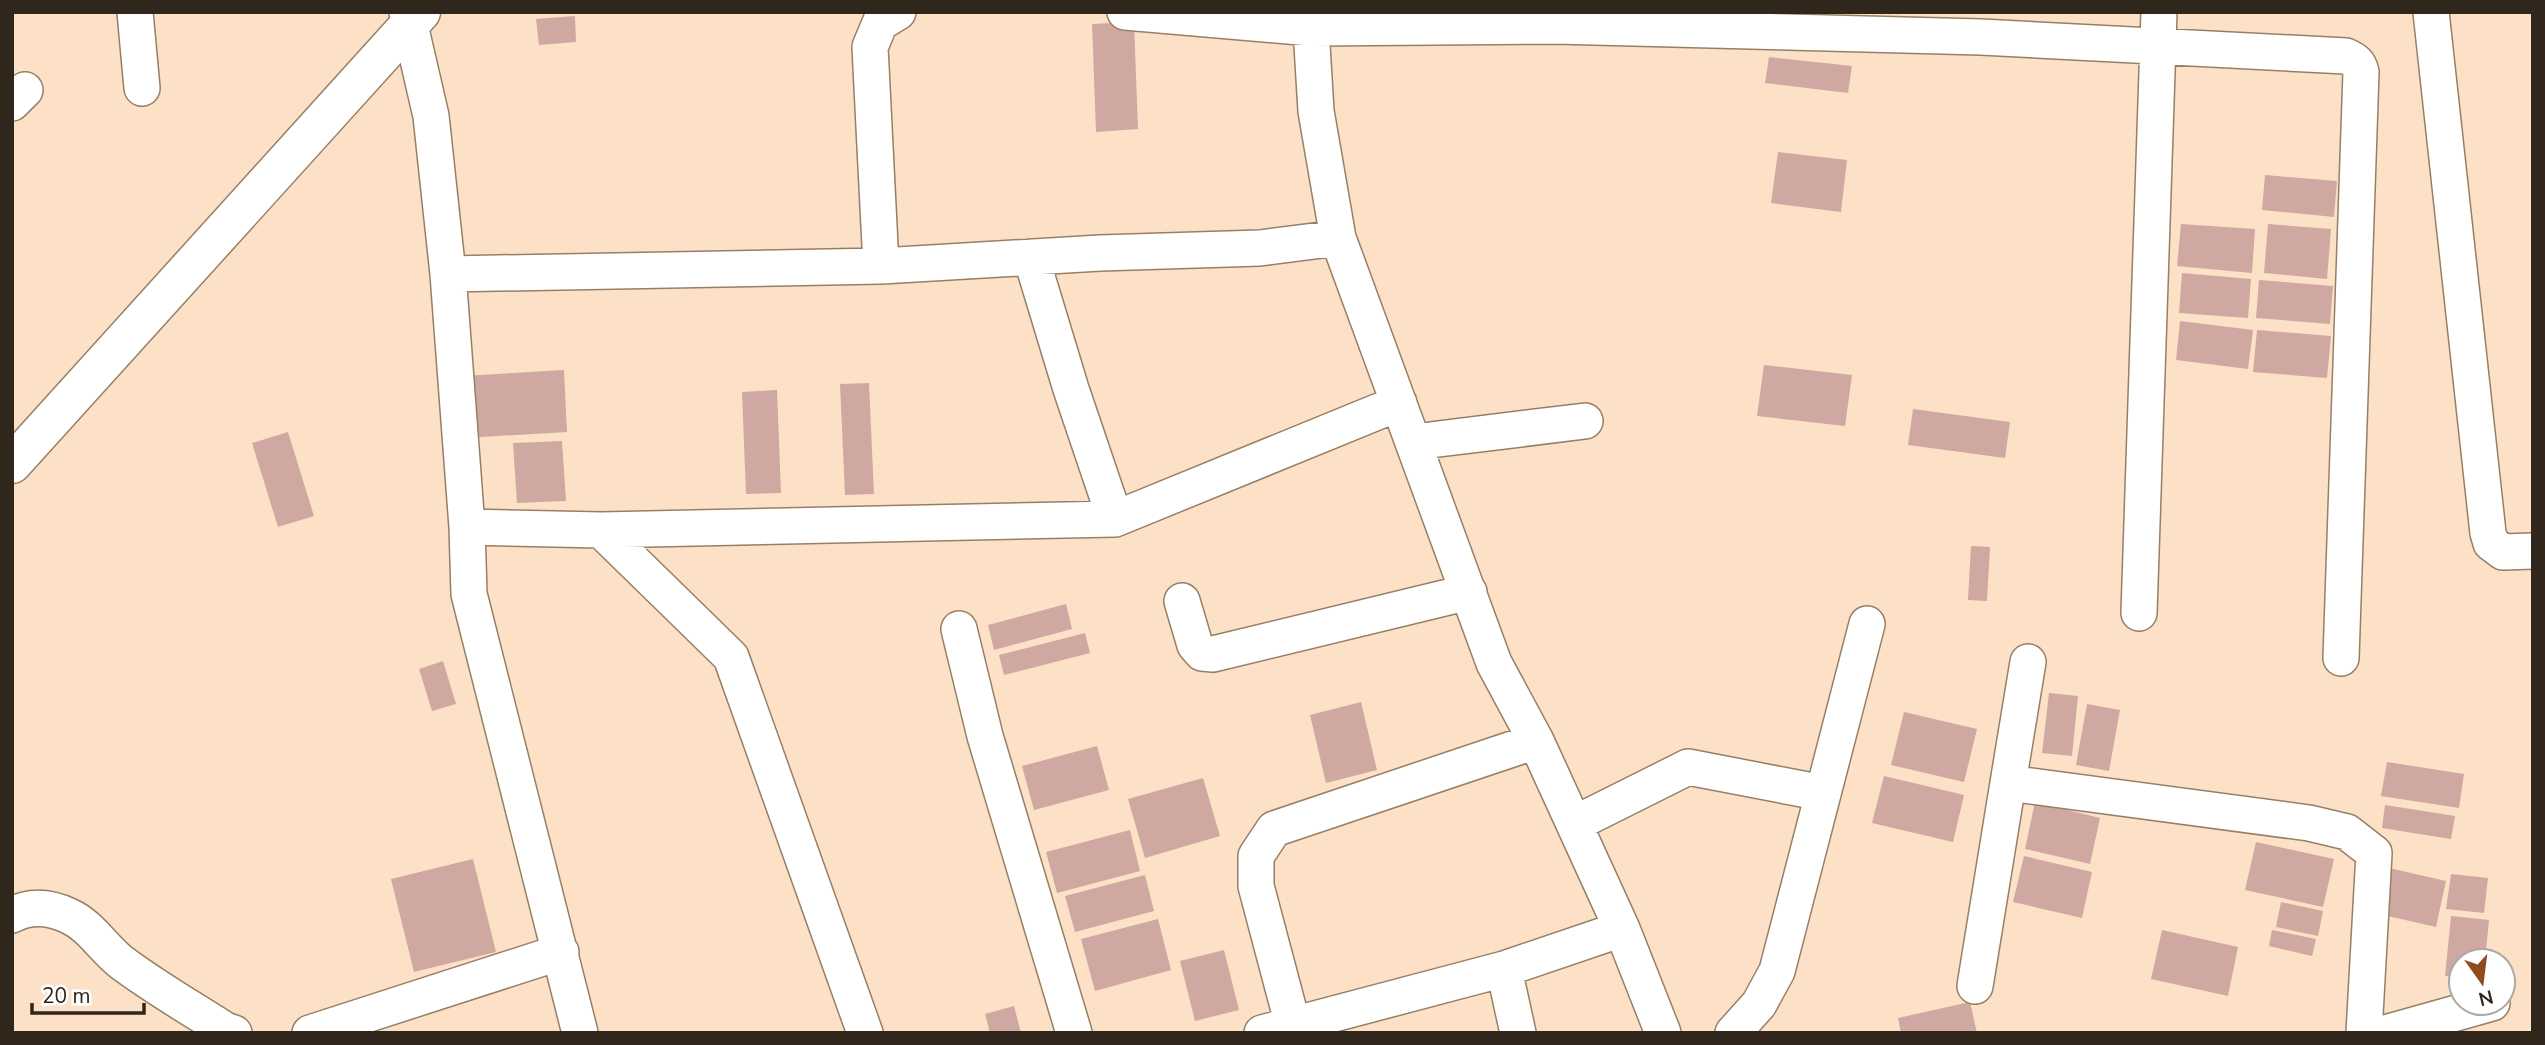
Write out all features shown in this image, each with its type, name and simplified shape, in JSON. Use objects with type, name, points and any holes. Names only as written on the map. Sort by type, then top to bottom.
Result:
[{"type":"street","points":[[135,12],[142,88]]},
{"type":"street","points":[[881,266],[870,47],[880,23],[898,12]]},
{"type":"street","points":[[1125,12],[1310,20],[1791,22],[2008,38],[2346,56],[2360,65],[2341,658]]},
{"type":"street","points":[[2139,613],[2159,12]]},
{"type":"street","points":[[2431,12],[2488,533],[2491,543],[2503,552],[2533,551]]},
{"type":"street","points":[[413,16],[431,116],[448,274],[467,527],[469,594],[580,1033]]},
{"type":"street","points":[[12,464],[413,16]]},
{"type":"street","points":[[1310,20],[1316,111],[1338,238],[1494,663],[1536,741],[1622,929],[1663,1033]]},
{"type":"street","points":[[448,274],[881,266],[1260,248],[1338,238]]},
{"type":"street","points":[[1031,257],[1071,389],[1115,519]]},
{"type":"street","points":[[467,527],[601,530],[1115,519],[1399,403]]},
{"type":"street","points":[[1414,442],[1585,421]]},
{"type":"street","points":[[601,530],[731,657],[865,1033]]},
{"type":"street","points":[[1182,601],[1195,645],[1202,653],[1213,654],[1469,592]]},
{"type":"street","points":[[1733,1033],[1759,1004],[1777,971],[1867,624]]},
{"type":"street","points":[[959,629],[985,736],[1074,1033]]},
{"type":"street","points":[[1975,986],[2028,662]]},
{"type":"street","points":[[1536,741],[1275,829],[1256,856],[1256,886],[1283,1030],[1504,970],[1622,929]]},
{"type":"street","points":[[1574,824],[1688,767],[1823,793]]},
{"type":"street","points":[[2008,783],[2309,822],[2347,832],[2374,853],[2364,1033]]},
{"type":"street","points":[[12,915],[42,907],[71,916],[97,937],[119,961],[228,1032]]},
{"type":"street","points":[[310,1033],[561,952]]},
{"type":"street","points":[[1504,970],[1518,1033]]},
{"type":"street","points":[[2385,1033],[2447,1016]]},
{"type":"building","points":[[575,16],[576,42],[539,45],[536,19]]},
{"type":"building","points":[[1134,22],[1138,129],[1096,132],[1092,24]]},
{"type":"building","points":[[1769,57],[1852,66],[1848,93],[1765,83]]},
{"type":"building","points":[[1778,152],[1847,160],[1841,212],[1771,203]]},
{"type":"building","points":[[2265,175],[2337,181],[2334,217],[2262,210]]},
{"type":"building","points":[[2181,224],[2255,229],[2252,273],[2177,266]]},
{"type":"building","points":[[2268,224],[2331,229],[2327,279],[2264,273]]},
{"type":"building","points":[[2182,273],[2251,279],[2248,318],[2179,313]]},
{"type":"building","points":[[2259,280],[2333,286],[2330,324],[2256,318]]},
{"type":"building","points":[[2180,321],[2253,330],[2248,369],[2176,360]]},
{"type":"building","points":[[2257,330],[2331,336],[2327,378],[2253,372]]},
{"type":"building","points":[[1764,365],[1852,375],[1845,426],[1757,416]]},
{"type":"building","points":[[564,370],[567,432],[465,438],[462,376]]},
{"type":"building","points":[[869,383],[874,494],[845,495],[840,384]]},
{"type":"building","points":[[777,390],[781,493],[746,494],[742,392]]},
{"type":"building","points":[[1913,409],[2010,422],[2005,458],[1908,445]]},
{"type":"building","points":[[288,432],[314,516],[278,527],[252,443]]},
{"type":"building","points":[[562,441],[566,501],[517,503],[513,443]]},
{"type":"building","points":[[1971,546],[1990,547],[1987,601],[1968,600]]},
{"type":"building","points":[[1066,604],[1072,629],[994,650],[988,625]]},
{"type":"building","points":[[1085,633],[1090,653],[1004,675],[999,655]]},
{"type":"building","points":[[443,661],[456,704],[432,711],[419,669]]},
{"type":"building","points":[[2049,693],[2078,696],[2072,756],[2042,753]]},
{"type":"building","points":[[1361,702],[1377,770],[1326,783],[1310,715]]},
{"type":"building","points":[[2087,704],[2120,710],[2109,771],[2076,765]]},
{"type":"building","points":[[1904,712],[1977,729],[1964,782],[1891,765]]},
{"type":"building","points":[[1097,746],[1109,790],[1034,810],[1022,766]]},
{"type":"building","points":[[2387,762],[2464,774],[2459,808],[2381,796]]},
{"type":"building","points":[[1884,776],[1964,795],[1953,842],[1872,823]]},
{"type":"building","points":[[1203,778],[1220,836],[1145,858],[1128,799]]},
{"type":"building","points":[[2035,802],[2100,818],[2090,864],[2025,849]]},
{"type":"building","points":[[2385,805],[2455,816],[2451,839],[2382,828]]},
{"type":"building","points":[[1130,830],[1140,871],[1057,893],[1046,852]]},
{"type":"building","points":[[2256,842],[2334,859],[2323,907],[2245,890]]},
{"type":"building","points":[[2024,856],[2092,872],[2082,918],[2013,902]]},
{"type":"building","points":[[473,859],[496,952],[414,972],[391,879]]},
{"type":"building","points":[[2389,868],[2446,881],[2436,927],[2379,914]]},
{"type":"building","points":[[2451,874],[2488,878],[2484,913],[2446,909]]},
{"type":"building","points":[[1145,875],[1154,911],[1075,932],[1065,896]]},
{"type":"building","points":[[2281,902],[2323,911],[2318,936],[2276,927]]},
{"type":"building","points":[[2451,916],[2489,920],[2486,947],[2448,947]]},
{"type":"building","points":[[1158,919],[1171,970],[1095,991],[1081,939]]},
{"type":"building","points":[[2162,930],[2238,947],[2228,996],[2151,979]]},
{"type":"building","points":[[2272,930],[2316,939],[2312,956],[2269,946]]},
{"type":"building","points":[[1224,950],[1239,1010],[1195,1021],[1180,961]]},
{"type":"building","points":[[1970,1002],[1977,1033],[1901,1033],[1898,1018]]},
{"type":"building","points":[[1014,1006],[1021,1033],[990,1033],[985,1014]]}]
